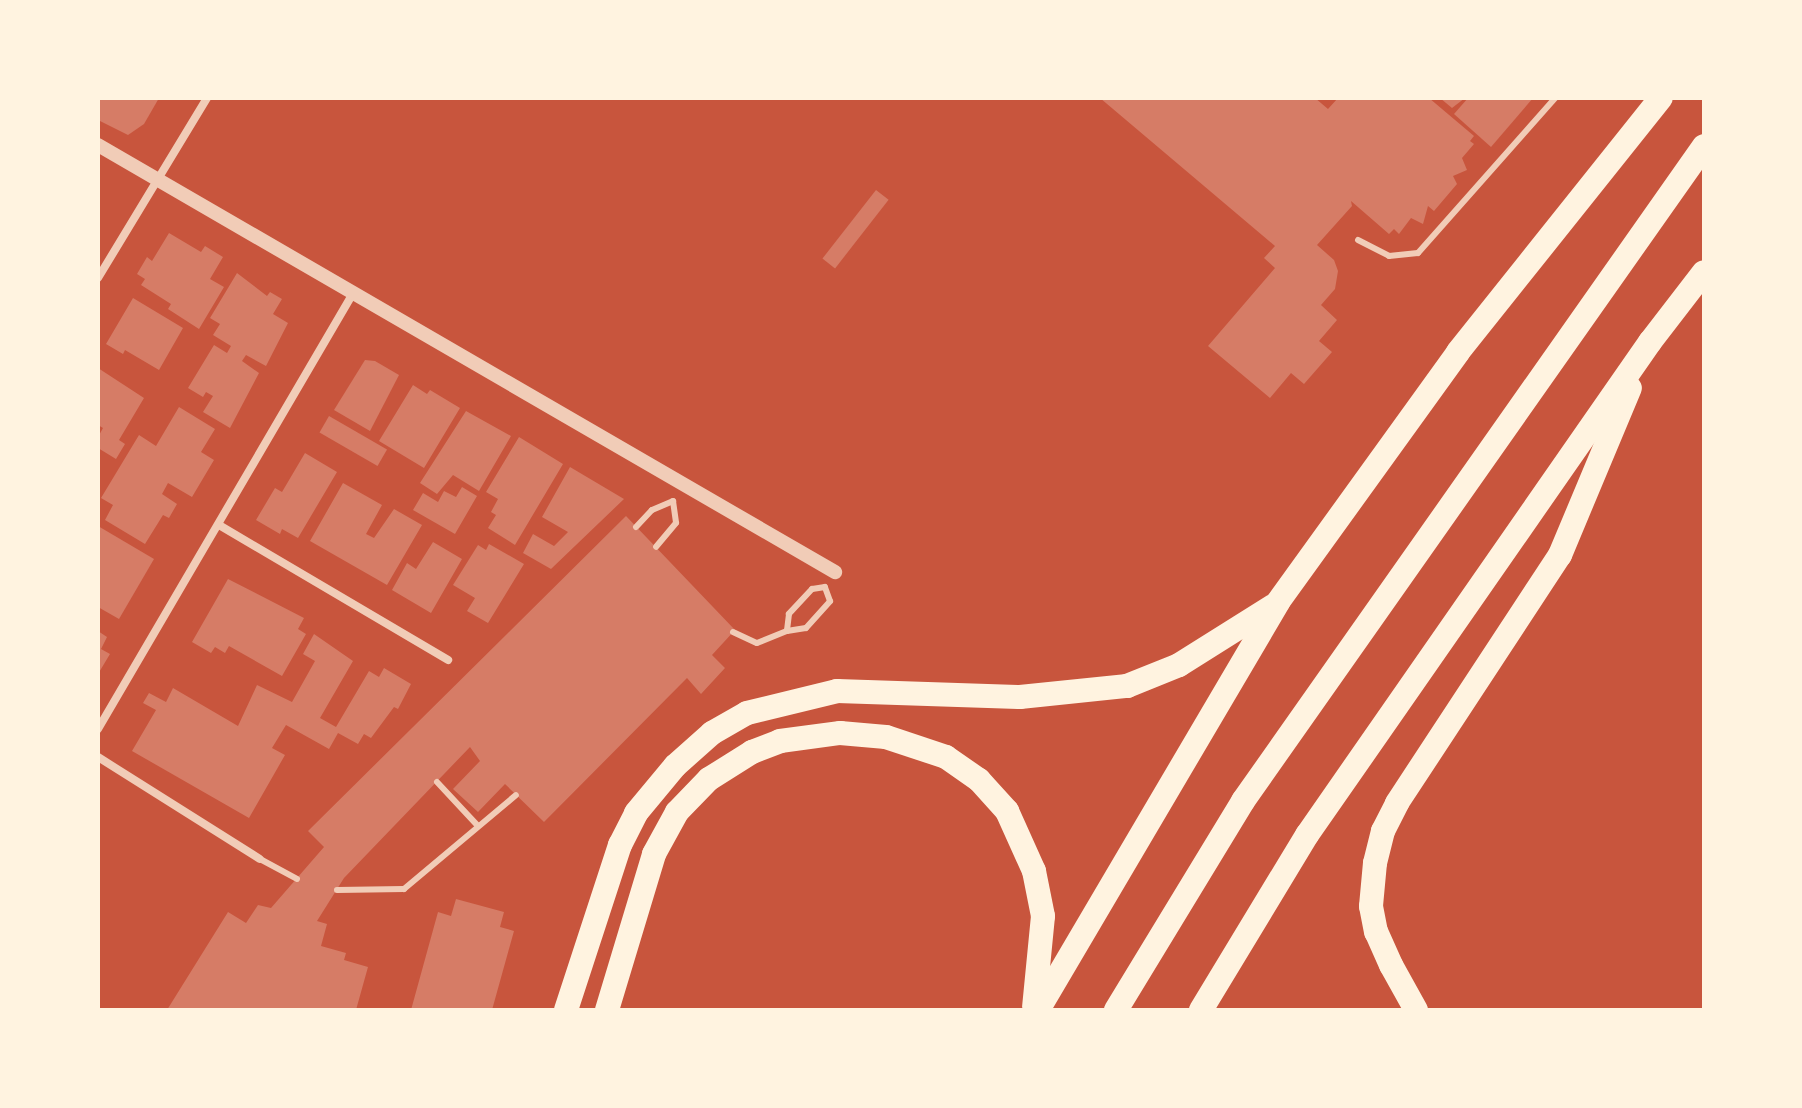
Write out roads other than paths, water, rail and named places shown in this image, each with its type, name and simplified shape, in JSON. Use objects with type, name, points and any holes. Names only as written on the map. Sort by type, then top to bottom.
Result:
[{"type":"highway","points":[[1036,1010],[1278,602],[1458,352],[1661,98]]},
{"type":"highway","points":[[1116,1010],[1243,801],[1704,146]]},
{"type":"highway","points":[[1201,1010],[1307,835],[1650,342],[1704,272]]},
{"type":"highway","points":[[1416,1010],[1386,954],[1371,906],[1375,863],[1383,831],[1397,803],[1560,555],[1650,342]]},
{"type":"highway","points":[[566,1010],[620,845],[636,813],[675,766],[712,733],[747,713],[837,691],[1020,697],[1127,686],[1179,665],[1278,602]]},
{"type":"highway","points":[[607,1010],[654,854],[677,812],[709,779],[752,752],[780,741],[840,733],[886,737],[946,757],[979,780],[1007,811],[1034,871],[1043,916],[1036,1010]]},
{"type":"street","points":[[98,278],[207,98]]},
{"type":"street","points":[[98,145],[352,295],[835,572]]},
{"type":"street","points":[[98,729],[352,295]]},
{"type":"street","points":[[219,525],[448,660]]},
{"type":"street","points":[[98,757],[260,859]]},
{"type":"lane","points":[[1358,240],[1389,256],[1418,253],[1555,98]]},
{"type":"lane","points":[[636,527],[652,510],[673,501],[684,485]]},
{"type":"lane","points":[[656,547],[676,523],[673,501]]},
{"type":"lane","points":[[787,631],[789,614],[812,589],[825,587],[835,572]]},
{"type":"lane","points":[[733,632],[757,643],[787,631],[806,628],[830,601],[825,587]]},
{"type":"lane","points":[[437,782],[478,826]]},
{"type":"lane","points":[[337,890],[404,889],[516,795]]},
{"type":"lane","points":[[260,859],[297,879]]}]
